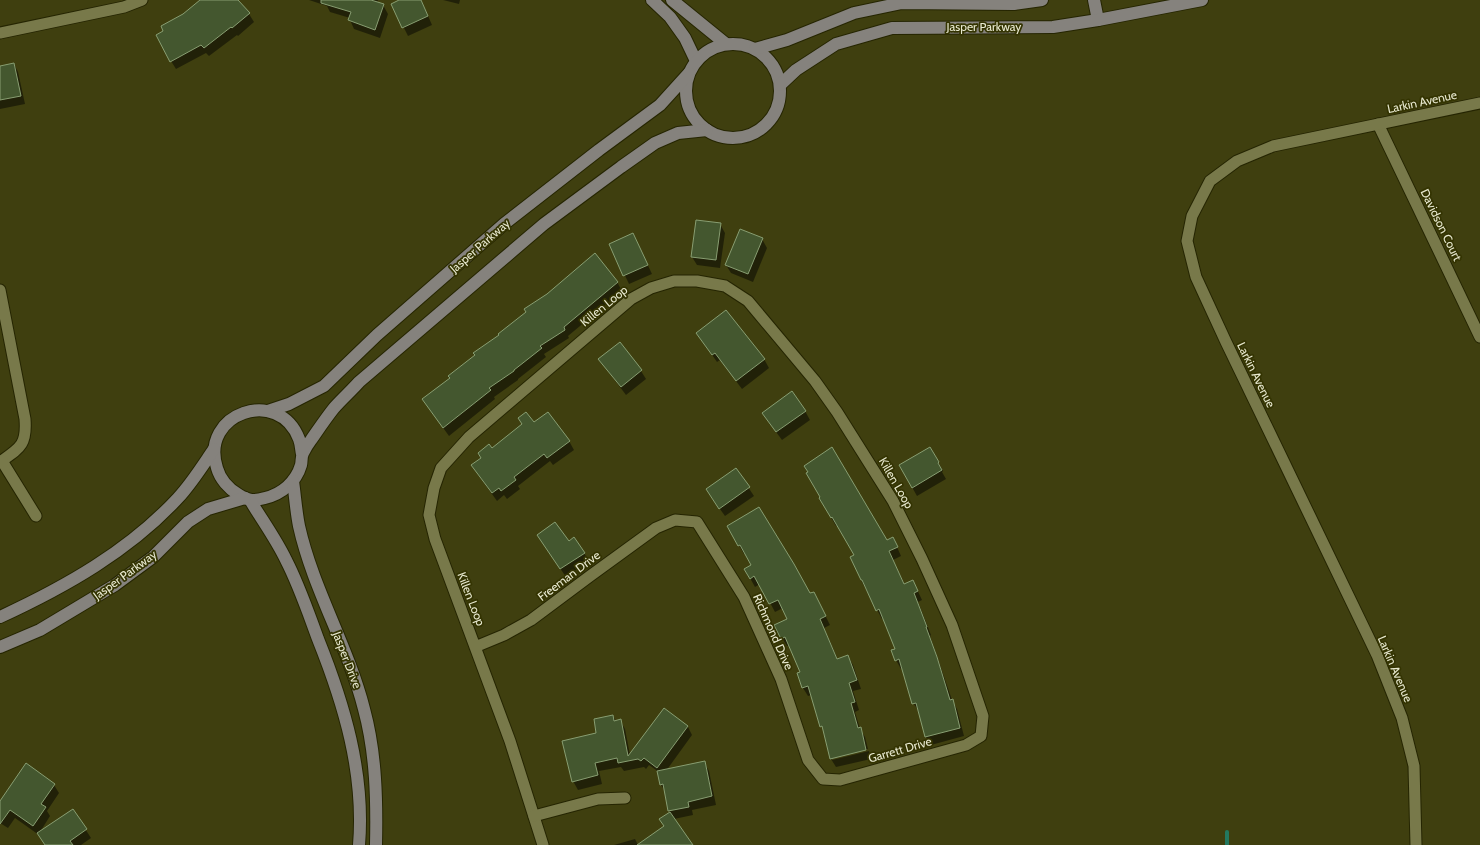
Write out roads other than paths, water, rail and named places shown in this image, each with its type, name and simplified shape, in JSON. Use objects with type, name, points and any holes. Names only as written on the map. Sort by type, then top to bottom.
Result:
[{"type":"main road","points":[[652,0],[670,17],[685,38],[696,61]]},
{"type":"main road","points":[[672,0],[726,44]]},
{"type":"main road","name":"Jasper Parkway","points":[[755,49],[788,40],[854,13],[902,3],[1014,4],[1042,0]]},
{"type":"main road","points":[[1094,0],[1098,20]]},
{"type":"main road","name":"Jasper Parkway","points":[[780,85],[796,70],[836,44],[892,28],[1053,27],[1202,0]]},
{"type":"main road","points":[[726,44],[741,44],[755,49],[768,58],[776,71],[780,85],[780,101],[774,115],[764,127],[751,135],[736,138],[721,136],[707,130],[695,119],[688,104],[686,89],[689,73],[696,61],[709,50],[726,44]]},
{"type":"main road","name":"Jasper Parkway","points":[[268,411],[289,404],[324,386],[377,335],[504,224],[599,150],[660,105],[689,73]]},
{"type":"main road","name":"Jasper Parkway","points":[[302,454],[334,408],[359,382],[544,224],[656,143],[678,133],[707,130]]},
{"type":"main road","points":[[256,410],[268,411],[281,417],[292,427],[300,440],[302,454],[301,464],[293,480],[284,490],[273,496],[248,499],[236,493],[226,484],[219,474],[215,462],[214,449],[217,437],[224,426],[233,418],[244,412],[256,410]]},
{"type":"main road","name":"Jasper Parkway","points":[[0,618],[33,602],[94,568],[136,538],[179,498],[214,449]]},
{"type":"main road","name":"Jasper Drive","points":[[293,480],[299,525],[309,561],[365,709],[375,766],[377,806],[376,845]]},
{"type":"main road","name":"Jasper Parkway","points":[[0,647],[40,630],[115,585],[153,557],[188,522],[208,509],[248,499]]},
{"type":"main road","name":"Jasper Drive","points":[[248,499],[285,558],[295,578],[332,674],[349,732],[357,774],[360,827],[359,845]]},
{"type":"street","points":[[0,33],[124,7],[142,0]]},
{"type":"street","name":"Larkin Avenue","points":[[1416,845],[1414,766],[1402,718],[1377,655],[1196,277],[1187,241],[1192,216],[1210,181],[1237,161],[1273,146],[1480,103]]},
{"type":"street","name":"Davidson Court","points":[[1378,124],[1480,337]]},
{"type":"street","name":"Killen Loop","points":[[543,845],[510,741],[435,539],[429,515],[434,488],[441,468],[469,437],[631,299],[651,288],[674,281],[697,281],[725,286],[748,300],[815,381],[837,412],[893,501],[922,559],[952,625],[983,716],[981,736]]},
{"type":"street","points":[[0,290],[24,411],[26,431],[25,439],[21,445],[1,462],[36,516]]},
{"type":"street","name":"Freeman Drive","points":[[475,647],[504,635],[531,620],[656,528],[675,520]]},
{"type":"street","name":"Richmond Drive","points":[[675,520],[697,522],[744,597],[781,680],[808,760],[823,779]]},
{"type":"street","name":"Garrett Drive","points":[[823,779],[840,780],[966,745],[981,736]]},
{"type":"street","points":[[534,816],[598,799],[625,798]]},
{"type":"waterway","points":[[1227,832],[1227,845]]}]
